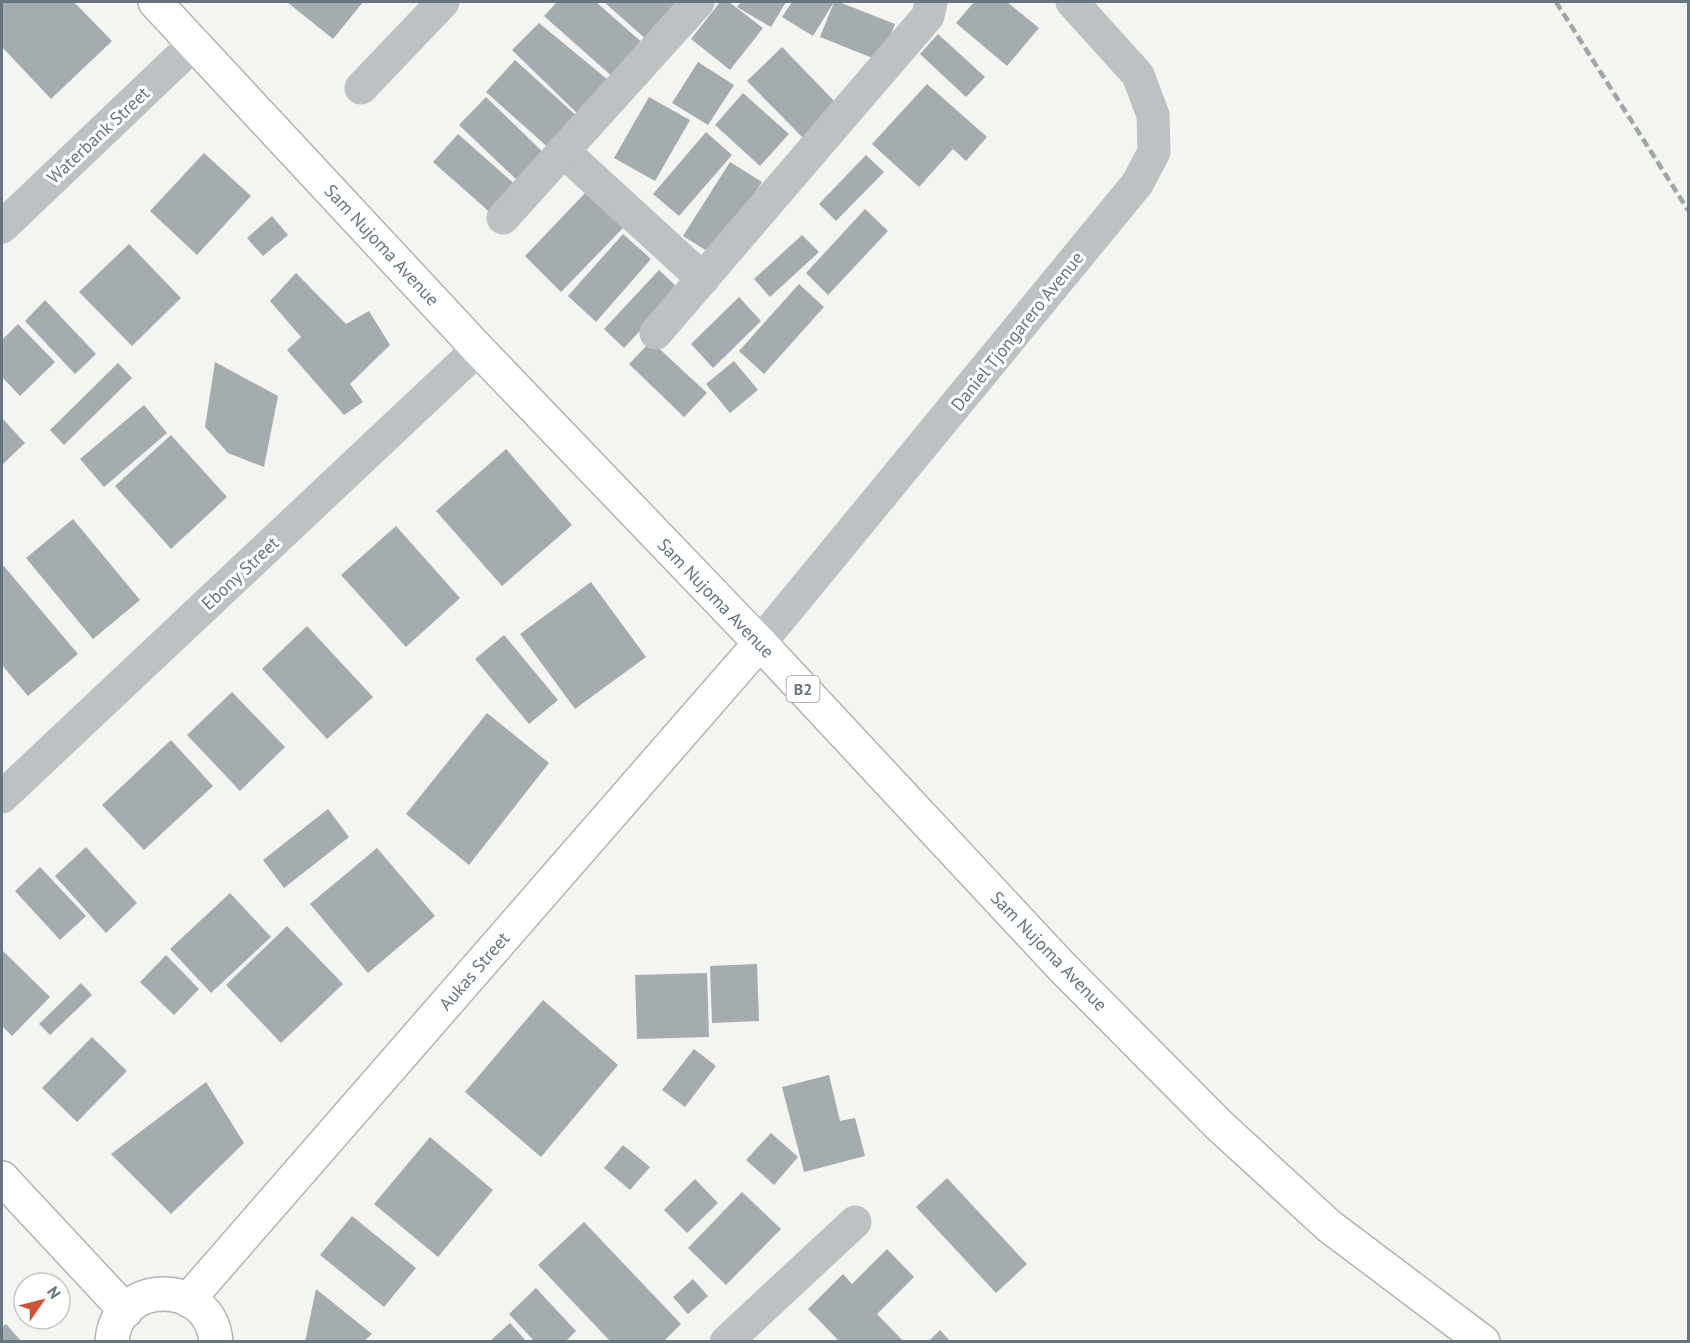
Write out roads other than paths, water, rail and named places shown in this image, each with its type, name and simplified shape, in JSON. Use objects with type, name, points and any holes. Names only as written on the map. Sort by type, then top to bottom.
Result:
[{"type":"main road","name":"Sam Nujoma Avenue","points":[[155,2],[478,349],[760,643],[1062,967],[1220,1126],[1329,1226],[1483,1341]]},
{"type":"main road","name":"Aukas Street","points":[[188,1300],[760,643]]},
{"type":"main road","points":[[2,1178],[126,1311]]},
{"type":"main road","points":[[112,1341],[120,1317],[132,1304],[147,1296],[164,1293],[181,1295],[196,1304],[209,1317],[216,1333],[216,1341]]},
{"type":"street","points":[[361,88],[443,2]]},
{"type":"street","points":[[503,218],[698,2]]},
{"type":"street","points":[[656,333],[928,16],[931,2]]},
{"type":"street","name":"Daniel Tjongarero Avenue","points":[[760,643],[1137,184],[1154,152],[1153,116],[1138,75],[1072,2]]},
{"type":"street","name":"Waterbank Street","points":[[2,227],[195,43]]},
{"type":"street","points":[[563,151],[703,279]]},
{"type":"street","name":"Ebony Street","points":[[2,797],[478,349]]},
{"type":"street","points":[[726,1341],[855,1222]]},
{"type":"railway","points":[[1556,2],[1688,210]]}]
